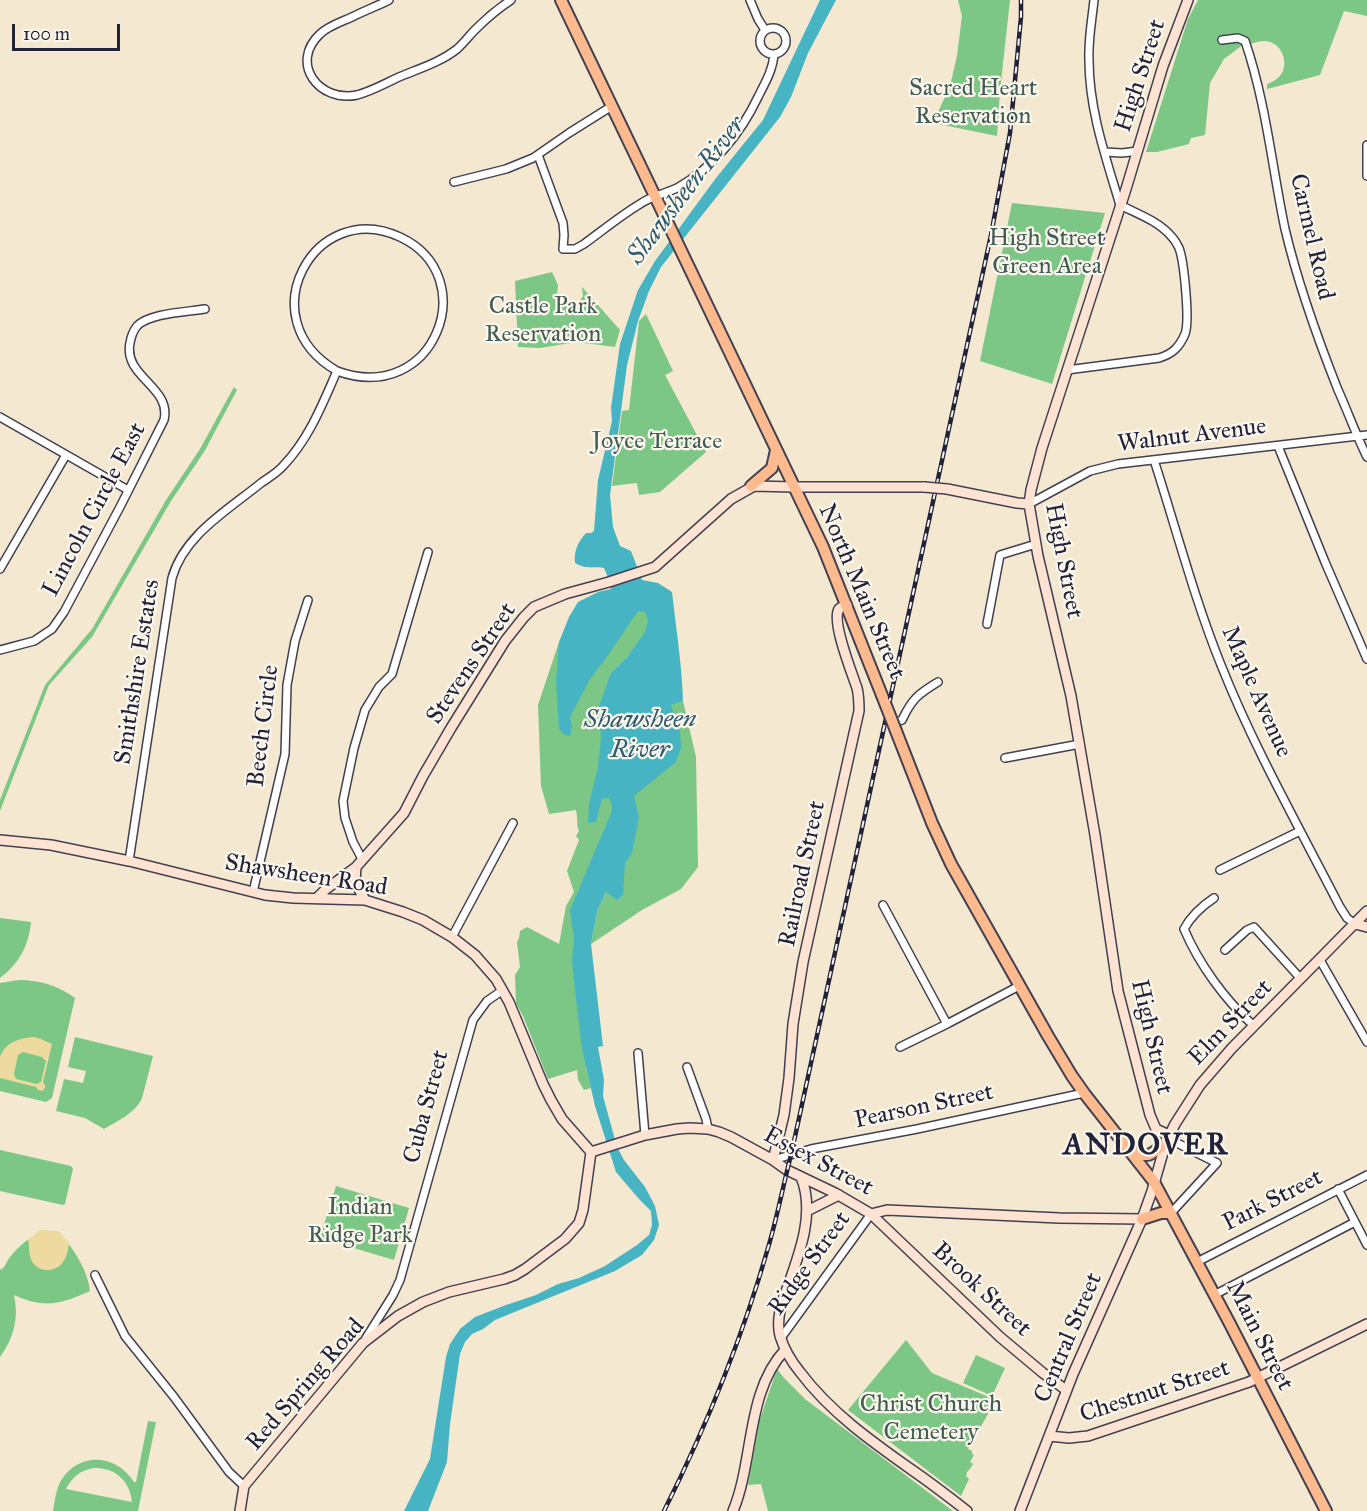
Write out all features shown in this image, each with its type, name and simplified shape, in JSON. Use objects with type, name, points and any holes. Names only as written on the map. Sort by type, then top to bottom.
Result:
[{"type":"main road","name":"North Main Street","points":[[561,0],[823,547],[947,857],[1048,1036],[1084,1093],[1154,1182]]},
{"type":"main road","name":"High Street","points":[[1167,1138],[1156,1129],[1149,1115],[1122,1005],[1080,744],[1029,504],[1042,448],[1138,151],[1163,66],[1188,0]]},
{"type":"main road","points":[[751,486],[772,468],[776,450]]},
{"type":"main road","points":[[751,486],[924,487],[1029,504]]},
{"type":"main road","name":"Stevens Street","points":[[317,898],[356,867],[404,813],[451,728],[505,641],[524,617],[538,604],[655,567],[731,499],[751,486]]},
{"type":"main road","name":"Railroad Street","points":[[773,1161],[784,1115],[793,1024],[803,962],[859,711],[859,696],[840,639],[837,619],[837,611],[840,607],[847,605]]},
{"type":"main road","name":"Shawsheen Road","points":[[0,840],[51,845],[129,861],[276,897],[365,900],[423,920],[452,937],[486,966],[496,979],[503,990],[551,1100],[562,1119],[591,1152]]},
{"type":"main road","points":[[356,867],[355,882],[365,900]]},
{"type":"main road","name":"Elm Street","points":[[1154,1182],[1167,1138],[1200,1084],[1253,1025],[1367,911]]},
{"type":"main road","points":[[1355,924],[1367,927]]},
{"type":"main road","name":"Essex Street","points":[[591,1152],[660,1131],[708,1129],[731,1137],[787,1170],[839,1195],[871,1214],[887,1210],[1059,1218],[1142,1219]]},
{"type":"main road","points":[[1130,1151],[1150,1156],[1167,1138]]},
{"type":"main road","name":"Red Spring Road","points":[[240,1511],[244,1486],[363,1343],[398,1316],[423,1302],[448,1292],[515,1275],[565,1239],[579,1223],[583,1210],[591,1152]]},
{"type":"main road","points":[[801,1177],[807,1211],[806,1221],[779,1314],[779,1329],[785,1350],[816,1391],[850,1424],[967,1511]]},
{"type":"main road","name":"Main Street","points":[[1154,1182],[1326,1511]]},
{"type":"main road","name":"Central Street","points":[[1020,1511],[1066,1390],[1142,1219],[1154,1182]]},
{"type":"main road","points":[[807,1211],[839,1195]]},
{"type":"main road","points":[[1142,1219],[1161,1213],[1171,1213]]},
{"type":"main road","name":"Brook Street","points":[[871,1214],[993,1330],[1066,1390]]},
{"type":"main road","name":"Chestnut Street","points":[[1048,1436],[1069,1438],[1088,1436],[1258,1378],[1367,1324]]},
{"type":"main road","points":[[733,1511],[741,1488],[754,1418],[763,1388],[774,1364],[785,1350]]},
{"type":"street","points":[[389,0],[326,29],[312,43],[308,53],[308,64],[312,79],[321,88],[338,95],[355,95],[427,65],[458,48],[488,18],[511,0]]},
{"type":"street","points":[[750,0],[765,30]]},
{"type":"street","points":[[1067,370],[1168,355],[1175,350],[1186,331],[1187,322],[1184,273],[1179,248],[1173,237],[1151,220],[1120,205],[1093,104],[1089,59],[1094,0]]},
{"type":"street","points":[[777,29],[783,33],[786,43],[779,53],[764,51],[760,44],[760,37],[765,30],[777,29]]},
{"type":"street","name":"Carmel Road","points":[[1222,40],[1238,38],[1245,41],[1251,58],[1268,133],[1285,227],[1300,286],[1325,356],[1367,457]]},
{"type":"street","points":[[538,154],[563,223],[563,249],[575,249],[641,203],[655,195],[678,188],[708,166],[725,148],[753,109],[772,69],[774,54]]},
{"type":"street","points":[[454,182],[520,164],[612,106]]},
{"type":"street","points":[[1367,145],[1367,176]]},
{"type":"street","points":[[1105,152],[1138,151]]},
{"type":"street","points":[[379,230],[401,237],[420,250],[439,279],[443,302],[436,336],[423,355],[414,363],[393,374],[371,378],[337,371],[318,358],[298,329],[294,306],[301,272],[315,253],[331,240],[344,234],[379,230]]},
{"type":"street","name":"Lincoln Circle East","points":[[0,650],[34,641],[52,629],[64,612],[164,420],[166,411],[160,396],[132,364],[129,348],[131,336],[139,325],[149,319],[205,309]]},
{"type":"street","name":"Smithshire Estates","points":[[129,861],[174,569],[181,555],[199,534],[282,467],[315,422],[337,371]]},
{"type":"street","points":[[0,417],[128,490]]},
{"type":"street","name":"Walnut Avenue","points":[[1029,504],[1072,480],[1104,466],[1367,435]]},
{"type":"street","points":[[1278,446],[1367,659]]},
{"type":"street","points":[[1,564],[66,455]]},
{"type":"street","name":"Maple Avenue","points":[[1154,460],[1197,600],[1221,666],[1252,736],[1300,831],[1340,907],[1347,918],[1355,924]]},
{"type":"street","points":[[987,624],[1000,555],[1036,544]]},
{"type":"street","points":[[362,859],[352,842],[345,818],[343,801],[348,773],[365,710],[379,687],[392,674],[428,552]]},
{"type":"street","name":"Beech Circle","points":[[253,892],[285,754],[287,685],[295,641],[308,600]]},
{"type":"street","points":[[894,728],[920,693],[938,682]]},
{"type":"street","points":[[1005,758],[1080,744]]},
{"type":"street","points":[[452,937],[513,823]]},
{"type":"street","points":[[1220,870],[1300,831]]},
{"type":"street","points":[[1214,897],[1189,920],[1184,929],[1191,947],[1229,1001],[1253,1025]]},
{"type":"street","points":[[883,905],[947,1024]]},
{"type":"street","points":[[1226,950],[1247,930],[1254,927],[1301,979]]},
{"type":"street","points":[[1320,960],[1367,1042]]},
{"type":"street","points":[[900,1047],[1019,986]]},
{"type":"street","name":"Cuba Street","points":[[363,1343],[400,1280],[473,1020],[487,1001],[503,990]]},
{"type":"street","points":[[639,1053],[645,1135]]},
{"type":"street","points":[[687,1067],[708,1129]]},
{"type":"street","name":"Pearson Street","points":[[773,1161],[811,1149],[1084,1093]]},
{"type":"street","points":[[1167,1138],[1218,1163],[1171,1213]]},
{"type":"street","name":"Park Street","points":[[1197,1262],[1367,1175]]},
{"type":"street","points":[[1338,1189],[1367,1245]]},
{"type":"street","name":"Ridge Street","points":[[781,1338],[871,1214]]},
{"type":"street","points":[[1214,1295],[1355,1221]]},
{"type":"street","points":[[94,1275],[125,1336],[174,1396],[229,1472],[244,1486]]},
{"type":"green space","name":"Sacred Heart Reservation","points":[[958,0],[1010,0],[997,136],[933,123],[950,86],[957,56],[962,16]]},
{"type":"green space","points":[[1198,0],[1367,0],[1367,16],[1344,11],[1320,75],[1267,89],[1267,84],[1282,73],[1284,57],[1282,52],[1270,42],[1264,41],[1245,46],[1244,44],[1224,59],[1210,83],[1205,135],[1191,138],[1189,144],[1157,152],[1146,152],[1188,19]]},
{"type":"green space","name":"High Street Green Area","points":[[1012,203],[1105,213],[1052,384],[980,361]]},
{"type":"green space","name":"Castle Park Reservation","points":[[552,272],[558,285],[559,300],[569,306],[577,304],[583,296],[582,287],[620,330],[615,347],[577,342],[540,348],[518,347],[515,281]]},
{"type":"green space","name":"Joyce Terrace","points":[[646,314],[673,371],[665,375],[706,452],[660,492],[639,495],[637,483],[612,486],[622,411],[629,410],[639,321]]},
{"type":"green space","points":[[234,387],[237,390],[204,452],[171,501],[92,637],[49,685],[0,811],[0,800],[45,685],[92,629],[166,500],[200,449]]},
{"type":"green space","points":[[653,599],[644,640],[611,673],[616,784],[612,819],[587,884],[586,1067],[591,1088],[584,1090],[578,1080],[577,1070],[548,1079],[516,1003],[515,975],[520,967],[517,942],[520,931],[527,927],[559,944],[566,906],[574,892],[567,871],[579,840],[576,836],[579,831],[576,810],[549,814],[541,786],[538,705],[559,642],[561,658]]},
{"type":"green space","points":[[683,701],[696,757],[698,867],[681,889],[642,910],[591,944],[597,912],[607,890],[629,776],[656,709]]},
{"type":"green space","points":[[0,918],[31,922],[22,953],[13,967],[0,978]]},
{"type":"green space","points":[[19,980],[49,984],[75,998],[52,1098],[46,1102],[0,1091],[0,983]]},
{"type":"green space","points":[[75,1037],[153,1056],[139,1103],[126,1116],[104,1129],[85,1118],[56,1111],[64,1079],[83,1083],[86,1071],[68,1067]]},
{"type":"green space","points":[[0,1150],[71,1166],[73,1169],[65,1204],[0,1191]]},
{"type":"green space","name":"Indian Ridge Park","points":[[336,1186],[409,1208],[394,1260],[320,1238]]},
{"type":"green space","points":[[42,1230],[59,1232],[64,1238],[83,1267],[90,1291],[53,1303],[35,1302],[14,1295],[16,1312],[14,1328],[9,1343],[0,1357],[0,1268],[1,1270],[21,1245]]},
{"type":"green space","name":"Christ Church Cemetery","points":[[906,1340],[932,1373],[996,1400],[976,1435],[974,1434],[968,1449],[974,1455],[970,1462],[973,1464],[967,1472],[966,1476],[969,1479],[961,1496],[848,1410]]},
{"type":"green space","points":[[976,1355],[1005,1368],[992,1396],[963,1383]]},
{"type":"green space","points":[[777,1369],[805,1399],[953,1511],[768,1511],[761,1484],[748,1485],[759,1422]]},
{"type":"green space","points":[[148,1421],[156,1422],[138,1511],[53,1511],[62,1479],[79,1464],[99,1460],[109,1462],[118,1466],[136,1482]],"holes":[[[102,1468],[115,1473],[125,1482],[132,1502],[66,1489],[81,1472]]]},
{"type":"sand","points":[[34,1037],[52,1044],[43,1082],[45,1088],[42,1091],[36,1087],[0,1078],[0,1057],[5,1048],[18,1040]],"holes":[[[23,1052],[42,1057],[46,1061],[41,1082],[37,1084],[16,1079],[14,1074],[18,1055]]]},
{"type":"sand","points":[[42,1230],[59,1232],[69,1243],[64,1260],[57,1268],[44,1270],[36,1266],[30,1257],[28,1239]]},
{"type":"water","name":"Shawsheen River","points":[[820,0],[836,0],[808,53],[791,97],[780,117],[661,267],[638,321],[627,365],[610,495],[613,527],[620,546],[631,551],[642,580],[658,583],[672,592],[683,701],[671,705],[680,732],[681,748],[676,762],[634,796],[639,817],[632,853],[625,863],[623,895],[617,900],[606,892],[597,912],[591,944],[603,1046],[598,1047],[604,1080],[603,1096],[617,1147],[645,1187],[655,1206],[659,1225],[654,1240],[642,1255],[615,1271],[495,1320],[472,1334],[465,1342],[460,1354],[447,1462],[428,1511],[404,1511],[430,1459],[446,1357],[450,1344],[460,1329],[475,1317],[605,1266],[649,1235],[652,1225],[651,1211],[616,1172],[595,1106],[582,1049],[572,960],[574,939],[570,910],[612,811],[609,798],[602,799],[596,822],[588,823],[589,804],[598,767],[601,739],[599,706],[611,673],[628,656],[645,632],[648,620],[645,612],[638,611],[590,679],[570,717],[572,727],[570,736],[563,734],[559,728],[556,681],[559,642],[578,602],[598,592],[611,589],[604,568],[579,565],[575,563],[575,554],[583,536],[594,531],[598,480],[612,421],[611,408],[620,344],[638,290],[655,261],[716,178],[763,120]]},
{"type":"railway","points":[[664,1511],[709,1415],[747,1316],[771,1237],[791,1155],[991,235],[1010,133],[1021,0]]},
{"type":"district","name":"ANDOVER","points":[[1146,1147]]}]
